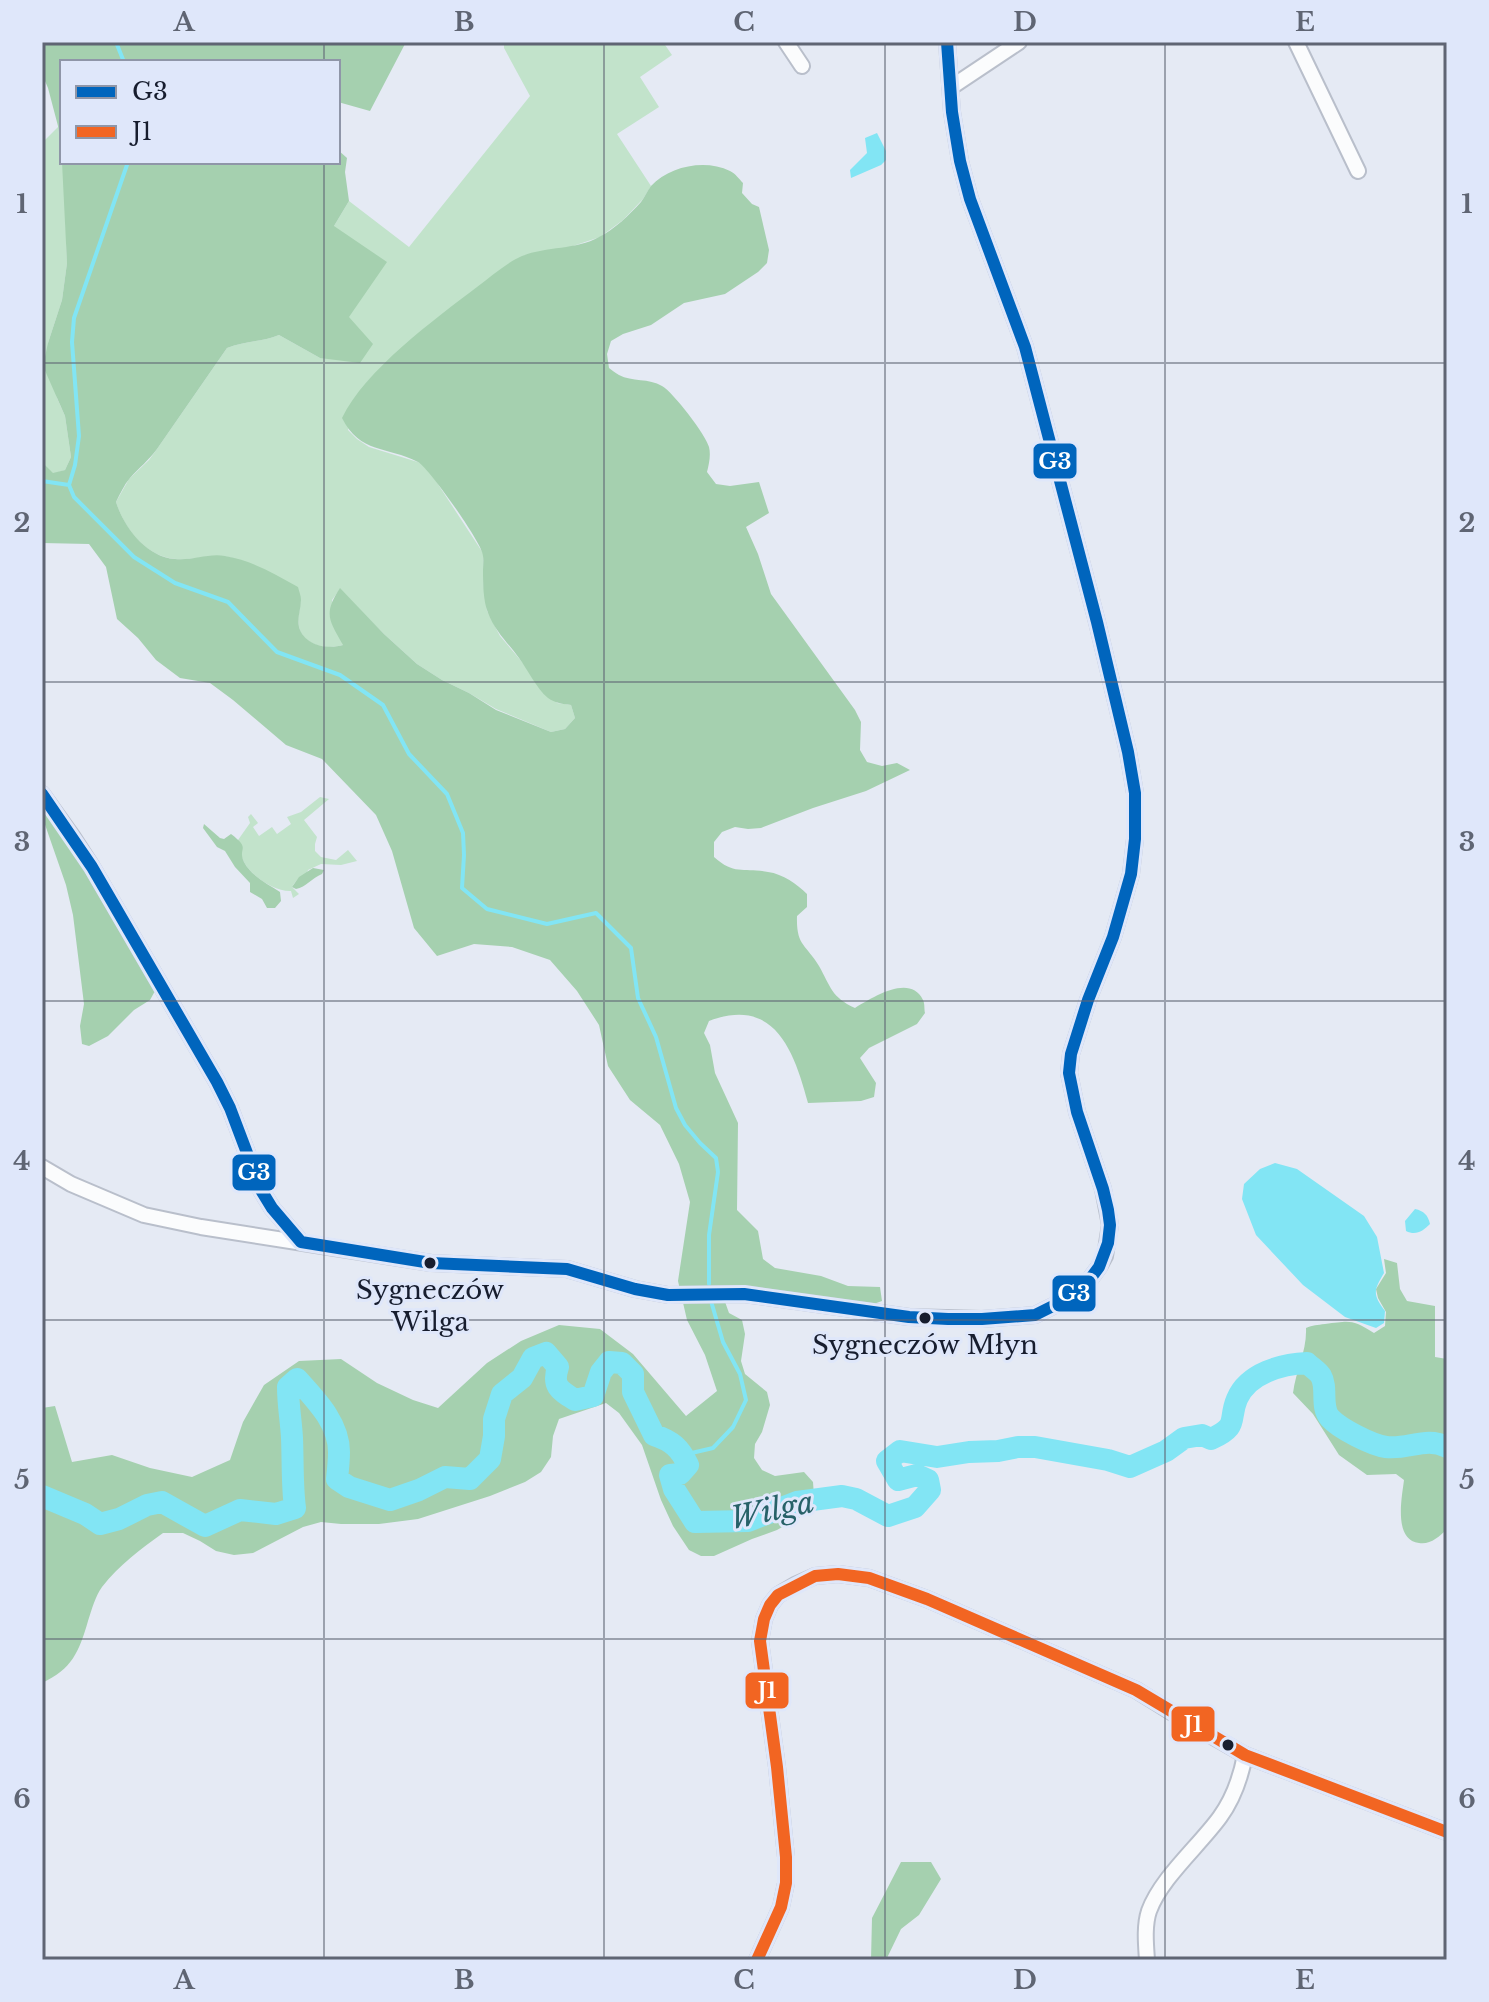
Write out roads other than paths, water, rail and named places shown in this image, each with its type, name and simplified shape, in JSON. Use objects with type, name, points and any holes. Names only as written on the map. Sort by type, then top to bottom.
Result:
[{"type":"street","points":[[786,42],[802,66]]},
{"type":"street","points":[[42,1167],[71,1184],[144,1215],[201,1227],[431,1263],[567,1269],[635,1289],[668,1295],[744,1294],[909,1317],[982,1319],[1035,1315],[1085,1286],[1099,1267],[1108,1243],[1110,1225],[1103,1189],[1077,1112],[1069,1073],[1071,1054],[1084,1012],[1113,937],[1131,874],[1135,793],[1097,622],[1025,347],[970,199],[960,161],[947,42]]},
{"type":"street","points":[[950,88],[1019,42]]},
{"type":"street","points":[[1296,42],[1358,171]]},
{"type":"street","points":[[42,794],[92,867],[217,1082],[261,1190],[301,1242]]},
{"type":"street","points":[[757,1960],[781,1907],[786,1883],[777,1767],[760,1641],[764,1619],[778,1595],[815,1576],[838,1574],[869,1578],[927,1599],[1136,1690],[1245,1755],[1447,1832]]},
{"type":"street","points":[[1147,1960],[1148,1912],[1177,1868],[1220,1817],[1233,1794],[1245,1755]]},
{"type":"water","points":[[877,133],[886,151],[886,160],[851,178],[850,170],[867,153],[865,138]]},
{"type":"water","points":[[1275,1163],[1297,1169],[1364,1216],[1377,1237],[1384,1273],[1376,1292],[1385,1311],[1384,1323],[1376,1328],[1345,1317],[1303,1285],[1256,1235],[1242,1199],[1244,1184],[1260,1169]]},
{"type":"water","points":[[1415,1209],[1425,1214],[1430,1224],[1422,1231],[1413,1233],[1406,1231],[1405,1221]]},
{"type":"waterway","points":[[116,42],[123,60]]},
{"type":"waterway","points":[[127,164],[74,318],[72,342],[79,436],[69,485],[74,497],[134,557],[175,583],[228,602],[277,652],[340,675],[383,705],[409,754],[447,794],[463,833],[462,888],[487,909],[547,924],[596,913],[631,948],[638,998],[656,1037],[676,1108],[685,1125],[716,1158],[718,1172],[709,1235],[709,1284]]},
{"type":"waterway","points":[[42,481],[69,485]]},
{"type":"waterway","points":[[683,1455],[713,1448],[733,1427],[746,1400],[740,1374],[723,1342],[711,1301]]},
{"type":"waterway","name":"Wilga","points":[[42,1496],[85,1514],[100,1524],[162,1502],[205,1526],[240,1510],[276,1514],[295,1508],[288,1387],[297,1379],[331,1422],[338,1441],[337,1479],[349,1487],[390,1500],[445,1477],[470,1479],[490,1459],[494,1419],[502,1394],[522,1378],[533,1358],[546,1353],[558,1367],[558,1387],[575,1400],[593,1396],[601,1372],[609,1362],[622,1363],[633,1374],[633,1392],[654,1435],[675,1446],[688,1465],[680,1474],[670,1475],[674,1489],[695,1522],[748,1521],[797,1502],[842,1496],[856,1499],[888,1516],[915,1507],[930,1490],[928,1480],[917,1475],[898,1480],[887,1461],[900,1451],[937,1457],[1035,1447],[1130,1467],[1166,1451],[1184,1438],[1202,1435],[1211,1439],[1220,1434],[1230,1426],[1234,1406],[1242,1390],[1257,1376],[1277,1368],[1307,1363],[1320,1374],[1323,1381],[1327,1414],[1348,1431],[1386,1447],[1424,1443],[1447,1447]]},
{"type":"place","name":"Sygneczów Wilga","points":[[430,1263]]},
{"type":"place","name":"Sygneczów Młyn","points":[[925,1318]]}]
